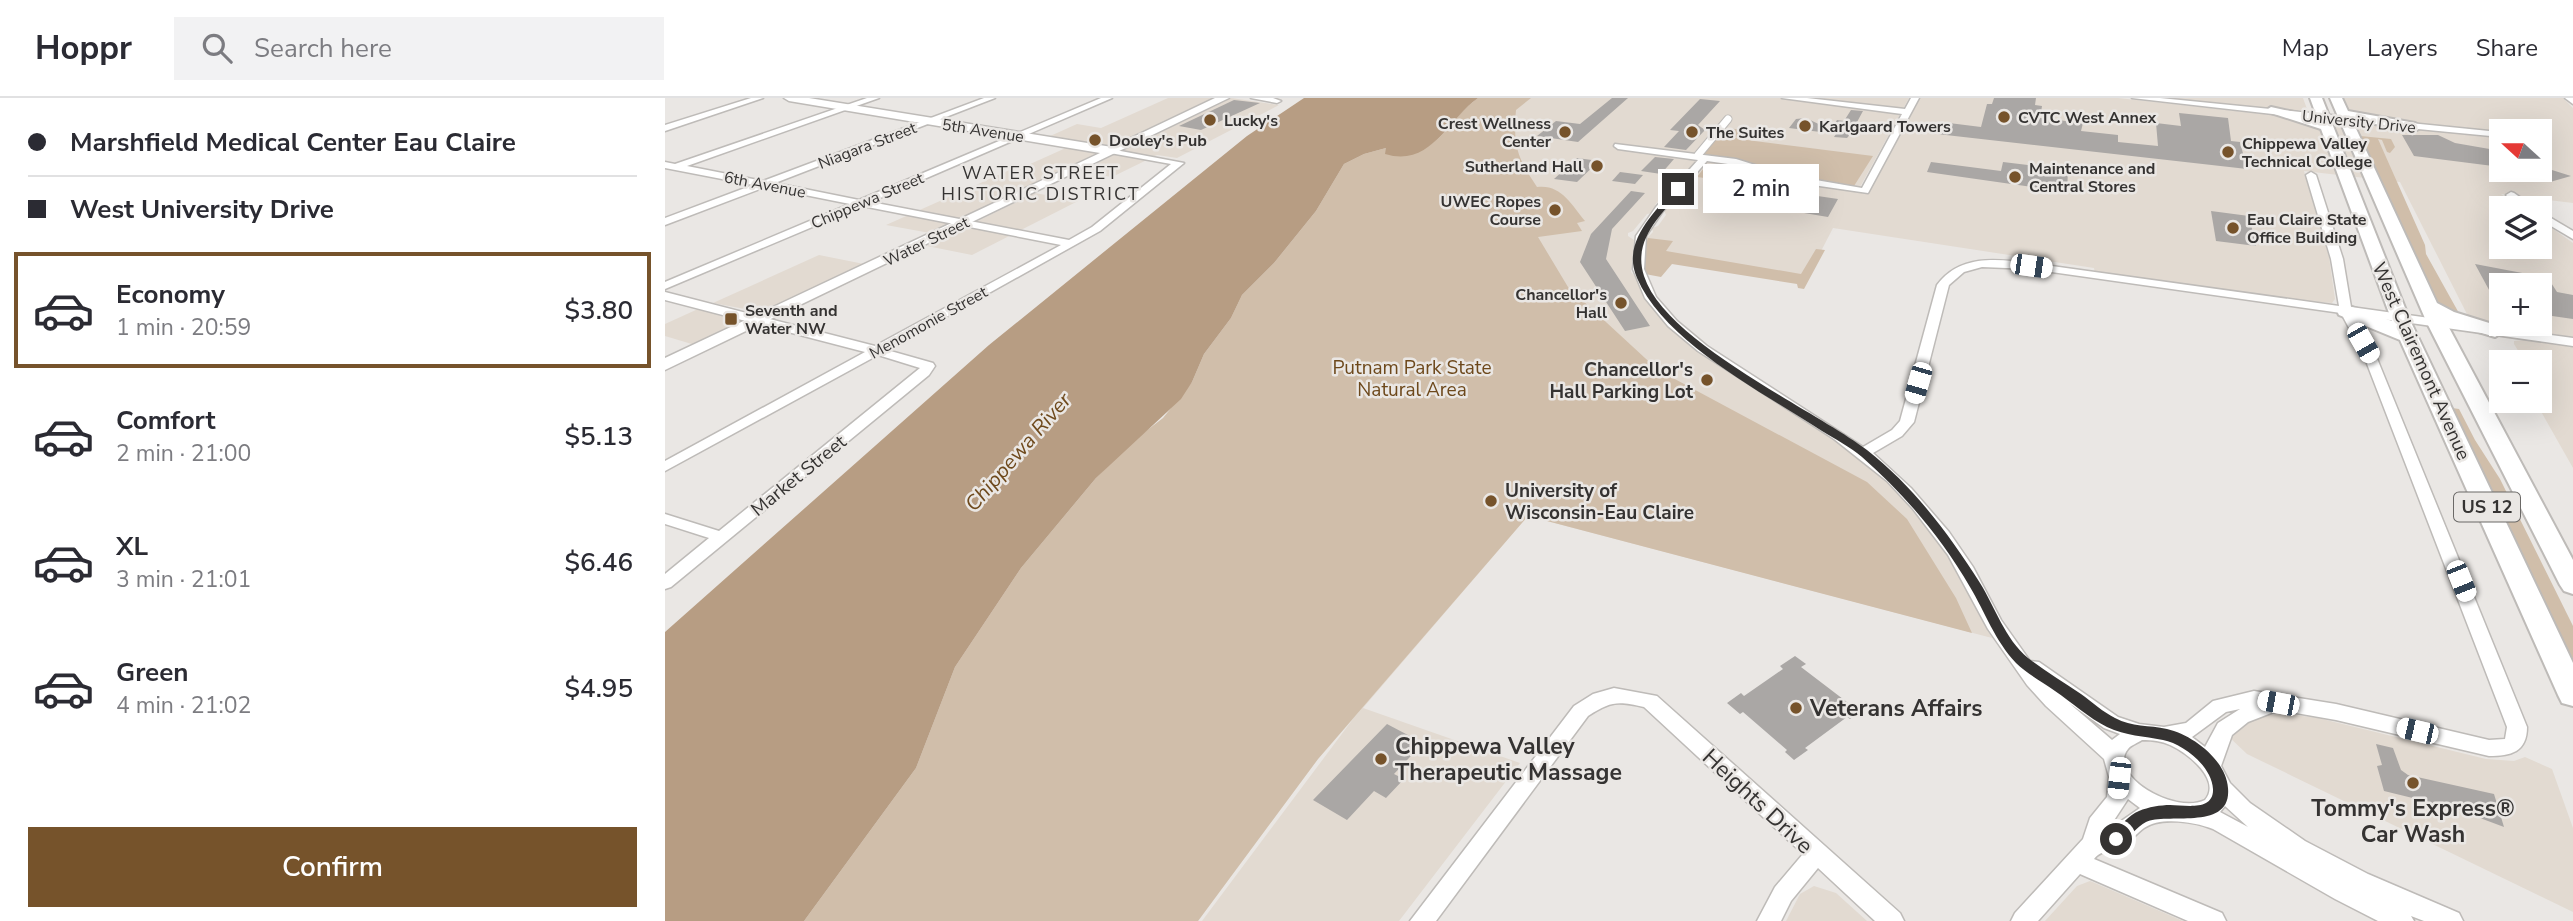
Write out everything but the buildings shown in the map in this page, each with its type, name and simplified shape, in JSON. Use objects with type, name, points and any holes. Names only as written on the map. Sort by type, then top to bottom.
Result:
[{"type":"main road","name":"5th Avenue","points":[[789,98],[1113,151]]},
{"type":"main road","name":"Water Street","points":[[665,365],[1224,98]]},
{"type":"main road","name":"West Clairemont Avenue","points":[[2316,98],[2404,328],[2573,695]]},
{"type":"main road","name":"West Clairemont Avenue","points":[[2336,98],[2433,314],[2573,585]]},
{"type":"main road","points":[[2271,111],[2313,120],[2333,120],[2352,156],[2371,173]]},
{"type":"main road","points":[[2344,116],[2415,127]]},
{"type":"main road","points":[[2346,311],[2391,327],[2419,326],[2481,443],[2521,485]]},
{"type":"main road","points":[[2433,314],[2489,329]]},
{"type":"main road","points":[[2550,645],[2573,674]]},
{"type":"street","points":[[665,128],[759,98]]},
{"type":"street","points":[[668,167],[875,98]]},
{"type":"street","name":"Niagara Street","points":[[665,222],[991,98]]},
{"type":"street","name":"Chippewa Street","points":[[665,286],[1108,98]]},
{"type":"street","points":[[1255,98],[1277,101]]},
{"type":"street","points":[[1786,98],[1907,112]]},
{"type":"street","points":[[1618,146],[1736,162],[1785,178],[1865,191],[1915,98]]},
{"type":"street","points":[[2136,98],[2271,111]]},
{"type":"street","points":[[2569,98],[2573,102]]},
{"type":"street","name":"University Drive","points":[[2324,121],[2344,116]]},
{"type":"street","points":[[1728,119],[1641,234],[1638,262],[1640,277],[1660,310],[1708,353],[1863,453],[1937,528],[1965,568],[1994,623],[2034,681],[2099,737],[2114,757],[2119,778],[2117,800],[2098,825],[2093,845],[2023,921]]},
{"type":"street","name":"University Drive","points":[[2415,127],[2489,134]]},
{"type":"street","name":"5th Avenue","points":[[1113,151],[1178,162]]},
{"type":"street","name":"Menomonie Street","points":[[665,467],[1071,244],[1096,229],[1178,162]]},
{"type":"street","name":"6th Avenue","points":[[668,167],[1071,244]]},
{"type":"street","points":[[2021,660],[2111,723],[2139,732],[2166,734],[2191,730],[2210,712],[2230,702],[2254,698],[2336,712],[2489,748],[2504,748],[2512,745],[2517,738],[2517,727],[2498,675],[2370,356],[2346,311],[2337,259],[2311,175]]},
{"type":"street","points":[[2552,222],[2573,236]]},
{"type":"street","points":[[1863,453],[1897,433],[1907,422],[1943,285],[1947,277],[1975,264],[1998,262],[2031,266],[2346,311]]},
{"type":"street","points":[[665,296],[761,319],[928,366]]},
{"type":"street","points":[[2404,328],[2433,314]]},
{"type":"street","points":[[2530,336],[2573,342]]},
{"type":"street","name":"Market Street","points":[[665,583],[925,372],[928,366]]},
{"type":"street","points":[[665,519],[722,537]]},
{"type":"street","name":"Heights Drive","points":[[1422,921],[1581,711],[1604,695],[1618,694],[1650,701],[1892,921]]},
{"type":"street","points":[[2212,764],[2217,738],[2225,728],[2245,714],[2278,703]]},
{"type":"street","points":[[2114,757],[2118,745],[2139,732]]},
{"type":"street","points":[[2166,734],[2184,742],[2212,764],[2221,788],[2259,823],[2318,858],[2451,921]]},
{"type":"street","points":[[2119,778],[2133,792],[2168,811]]},
{"type":"street","points":[[2197,813],[2210,808],[2219,799],[2221,788]]},
{"type":"street","points":[[2093,845],[2116,839],[2141,817],[2168,811],[2197,813],[2221,822],[2343,892],[2402,921]]},
{"type":"street","points":[[1769,921],[1783,894],[1816,854]]},
{"type":"street","points":[[2077,862],[2214,921]]},
{"type":"shaded area","points":[[1168,98],[1218,98],[1114,146],[1048,137],[1077,124],[1101,128]]},
{"type":"shaded area","points":[[1231,98],[1279,105],[1177,158],[1157,155],[1112,177],[1079,172]]},
{"type":"shaded area","name":"Putnam Park State Natural Area","points":[[1478,98],[1909,98],[1860,187],[1795,178],[1742,161],[1696,160],[1677,180],[1678,183],[1672,185],[1655,205],[1653,213],[1647,214],[1633,231],[1628,233],[1634,240],[1631,272],[1707,356],[1835,438],[1896,490],[1944,550],[1992,638],[1528,516],[1363,708],[1520,763],[1399,921],[1202,921],[1353,719],[1318,759],[1198,921],[804,921]]},
{"type":"shaded area","points":[[1917,98],[2118,98],[2291,117],[2356,128],[2344,98],[2563,98],[2573,108],[2573,203],[2552,200],[2552,196],[2489,196],[2489,259],[2552,259],[2552,228],[2573,243],[2573,338],[2552,335],[2552,273],[2489,273],[2489,325],[2471,322],[2400,182],[2304,171],[2329,257],[2335,299],[2332,303],[2282,299],[2095,273],[2094,268],[1833,228],[1805,282],[1644,249],[1646,239],[1653,232],[1652,228],[1658,226],[1666,215],[1664,210],[1706,161],[1725,162],[1785,181],[1868,194]]},
{"type":"shaded area","points":[[2162,98],[2303,98],[2307,109],[2294,111]]},
{"type":"shaded area","points":[[1068,147],[1098,153],[930,233],[886,225],[1023,164],[1028,165]]},
{"type":"shaded area","points":[[1035,193],[1078,201],[972,255],[927,246]]},
{"type":"shaded area","points":[[819,255],[864,264],[761,312],[713,303]]},
{"type":"shaded area","points":[[698,309],[738,319],[739,322],[695,345],[665,336],[665,324]]},
{"type":"shaded area","points":[[2514,341],[2573,347],[2573,468],[2542,413],[2552,413],[2552,350],[2518,350]]},
{"type":"shaded area","points":[[2287,714],[2318,718],[2486,759],[2514,761],[2525,757],[2552,769],[2573,828],[2573,912],[2247,754],[2228,736],[2237,726],[2261,715]]},
{"type":"shaded area","points":[[2090,881],[2183,921],[2045,921],[2077,886]]},
{"type":"shaded area","points":[[1814,886],[1836,893],[1867,921],[1786,921],[1800,894]]},
{"type":"green space","name":"Putnam Park State Natural Area","points":[[1478,98],[1531,98],[1516,110],[1515,133],[1521,159],[1537,187],[1559,192],[1585,221],[1577,223],[1582,231],[1538,237],[1568,287],[1658,370],[1867,482],[1907,519],[1956,598],[1972,633],[1528,516],[1318,759],[1198,921],[804,921],[916,768],[955,667],[1021,568],[1096,478],[1133,441],[1163,418],[1192,382],[1204,354],[1231,318],[1242,295],[1274,263],[1316,211],[1344,164],[1364,154],[1386,148],[1396,156],[1424,148],[1434,142]]},
{"type":"green space","points":[[1724,129],[1742,130],[1738,135],[1747,140],[1873,156],[1854,186],[1798,178],[1702,155]]},
{"type":"green space","points":[[2360,136],[2391,139],[2395,147],[2390,153],[2382,140],[2378,139],[2425,245],[2426,254],[2460,315],[2433,303]]},
{"type":"green space","points":[[1707,164],[1751,173],[1744,183],[1697,177]]},
{"type":"green space","points":[[1648,238],[1673,241],[1666,251],[1801,274],[1816,249],[1825,250],[1804,289],[1798,288],[1797,284],[1672,264],[1661,277],[1645,274],[1644,250]]},
{"type":"green space","points":[[2452,408],[2459,409],[2500,479],[2573,626],[2573,659],[2559,636]]},
{"type":"water","name":"Chippewa River","points":[[1304,98],[1478,98],[1427,148],[1415,154],[1385,154],[1386,148],[1364,154],[1344,164],[1316,211],[1274,263],[1242,295],[1231,318],[1204,354],[1181,399],[1096,478],[1021,568],[955,667],[916,768],[804,921],[665,921],[665,632],[989,345],[1247,136]]},
{"type":"place","name":"CVTC West Annex","points":[[2004,117]]},
{"type":"place","name":"Lucky's","points":[[1210,120]]},
{"type":"place","name":"Karlgaard Towers","points":[[1805,126]]},
{"type":"place","name":"Crest Wellness Center","points":[[1565,132]]},
{"type":"place","name":"The Suites","points":[[1692,132]]},
{"type":"place","name":"Dooley's Pub","points":[[1095,140]]},
{"type":"place","name":"Chippewa Valley Technical College","points":[[2228,152]]},
{"type":"place","name":"Sutherland Hall","points":[[1597,166]]},
{"type":"place","name":"Maintenance and Central Stores","points":[[2015,177]]},
{"type":"place","name":"UWEC Ropes Course","points":[[1555,210]]},
{"type":"place","name":"Eau Claire State Office Building","points":[[2233,228]]},
{"type":"place","name":"Chancellor's Hall","points":[[1621,303]]},
{"type":"place","name":"Seventh and Water NW","points":[[731,319]]},
{"type":"place","name":"Chancellor's Hall Parking Lot","points":[[1707,380]]},
{"type":"place","name":"University of Wisconsin-Eau Claire","points":[[1491,501]]},
{"type":"place","name":"Veterans Affairs","points":[[1796,708]]},
{"type":"place","name":"Chippewa Valley Therapeutic Massage","points":[[1381,759]]},
{"type":"place","name":"Tommy's Express® Car Wash","points":[[2413,783]]},
{"type":"district","name":"WATER STREET HISTORIC DISTRICT","points":[[1041,183]]},
{"type":"route","points":[[1678,189],[1641,234],[1638,262],[1640,277],[1660,310],[1708,353],[1863,453],[1897,485],[1924,512],[1949,544],[1977,588],[1994,623],[2021,660],[2111,723],[2139,732],[2166,734],[2184,742],[2212,764],[2221,788],[2219,799],[2210,808],[2197,813],[2168,811],[2141,817],[2116,839]]}]
